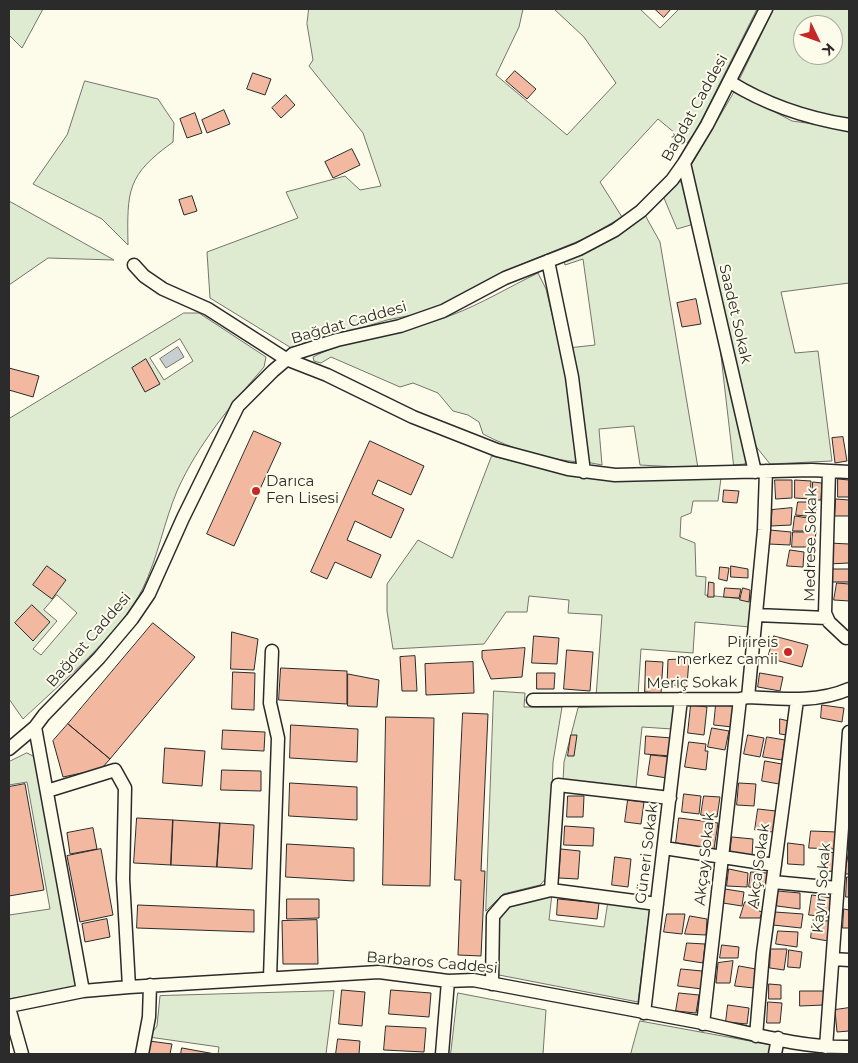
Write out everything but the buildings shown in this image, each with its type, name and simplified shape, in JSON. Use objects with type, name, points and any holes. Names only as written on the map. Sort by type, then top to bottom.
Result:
[{"type":"street","name":"Bağdat Caddesi","points":[[9,749],[35,727],[110,645],[149,594],[183,518],[238,406],[286,360],[302,351],[337,340],[400,326],[443,311],[505,278],[548,262],[615,230],[641,211],[672,180],[684,163],[730,82],[766,9]]},
{"type":"street","points":[[730,82],[767,102],[802,116],[849,125]]},
{"type":"street","name":"Saadet Sokak","points":[[684,163],[761,471],[764,530],[756,615],[744,698]]},
{"type":"street","points":[[548,262],[572,377],[584,472]]},
{"type":"street","points":[[134,264],[144,276],[163,289],[208,309],[286,360],[327,375],[413,416],[497,450],[584,472],[616,475],[761,471],[849,472]]},
{"type":"street","name":"Medrese Sokak","points":[[829,471],[825,613],[827,618],[848,641]]},
{"type":"street","points":[[756,615],[827,618]]},
{"type":"street","points":[[270,978],[278,738],[270,703],[272,651]]},
{"type":"street","name":"Meriç Sokak","points":[[533,700],[744,698],[797,700],[836,695],[849,690]]},
{"type":"street","name":"Akçay Sokak","points":[[703,1024],[721,857],[744,698]]},
{"type":"street","name":"Güneri Sokak","points":[[644,1013],[681,699]]},
{"type":"street","name":"Akça Sokak","points":[[756,1036],[763,953],[797,700]]},
{"type":"street","points":[[35,727],[84,991]]},
{"type":"street","name":"Kayın Sokak","points":[[826,1047],[846,837],[849,732]]},
{"type":"street","points":[[47,791],[115,770],[124,788],[123,879],[129,987]]},
{"type":"street","points":[[551,890],[558,785],[670,798]]},
{"type":"street","points":[[664,848],[775,865]]},
{"type":"street","points":[[773,882],[841,894]]},
{"type":"street","points":[[492,984],[493,916],[506,901],[551,890],[657,904]]},
{"type":"street","points":[[833,959],[849,960]]},
{"type":"street","name":"Barbaros Caddesi","points":[[9,1007],[84,991],[150,985],[380,972],[448,981],[474,980],[756,1036],[826,1047],[849,1046]]},
{"type":"street","points":[[442,1054],[448,981]]},
{"type":"street","points":[[142,1054],[149,1017],[150,985]]},
{"type":"street","points":[[9,1007],[22,1054]]},
{"type":"street","points":[[775,1054],[778,1038]]},
{"type":"green space","points":[[9,9],[43,9],[22,48],[9,35]]},
{"type":"green space","points":[[309,9],[523,9],[519,27],[496,75],[567,135],[616,83],[584,37],[554,9],[640,9],[660,28],[679,9],[757,9],[696,131],[687,143],[658,119],[600,182],[622,217],[586,238],[505,271],[428,312],[387,320],[293,349],[210,298],[207,252],[298,218],[286,192],[345,176],[360,190],[381,186],[363,133],[309,66],[313,60],[307,24]]},
{"type":"green space","points":[[774,9],[849,9],[849,119],[792,107],[751,89],[739,81]]},
{"type":"green space","points":[[85,81],[158,99],[174,123],[173,142],[146,164],[133,185],[128,210],[128,245],[102,219],[33,184],[67,135]]},
{"type":"green space","points":[[735,91],[792,121],[849,129],[849,283],[781,292],[795,353],[818,351],[832,461],[770,464],[754,444],[691,166]]},
{"type":"green space","points":[[680,182],[686,184],[694,224],[677,229],[664,198]]},
{"type":"green space","points":[[9,201],[114,260],[48,258],[9,285]]},
{"type":"green space","points":[[645,215],[660,242],[698,468],[640,465],[634,426],[599,429],[602,465],[586,462],[568,348],[595,345],[583,259],[565,265],[564,261],[617,236]]},
{"type":"green space","points":[[538,273],[546,289],[564,365],[580,462],[543,456],[518,449],[483,434],[479,422],[468,415],[453,411],[438,393],[413,383],[400,387],[331,357],[321,363],[314,361],[313,357],[329,350],[435,321],[463,311]]},
{"type":"green space","points":[[184,313],[199,313],[266,357],[264,367],[216,426],[185,474],[172,503],[148,576],[133,605],[120,623],[89,657],[23,719],[9,699],[9,419]],"holes":[[[180,339],[193,361],[164,380],[150,358]],[[57,595],[77,613],[41,655],[33,649],[57,621],[44,610]]]},
{"type":"green space","points":[[719,338],[747,456],[745,464],[734,465]]},
{"type":"green space","points":[[492,456],[570,475],[721,478],[718,501],[693,501],[691,513],[681,517],[680,537],[695,543],[696,576],[706,577],[705,595],[753,600],[750,627],[695,622],[693,653],[641,649],[638,696],[596,697],[602,615],[568,613],[569,600],[529,596],[527,612],[506,612],[484,644],[393,649],[387,611],[387,584],[418,540],[452,558]]},
{"type":"green space","points":[[494,691],[525,693],[524,707],[562,707],[553,762],[549,875],[540,885],[503,894],[486,911]]},
{"type":"green space","points":[[675,705],[672,729],[642,727],[636,787],[563,781],[564,762],[578,708]]},
{"type":"green space","points":[[27,753],[37,758],[79,987],[9,999],[9,915],[50,909],[27,782],[9,785],[9,762]]},
{"type":"green space","points":[[552,894],[549,920],[604,927],[608,901],[650,906],[638,1002],[499,975],[495,966],[498,916],[506,906]]},
{"type":"green space","points":[[334,991],[326,1054],[218,1054],[219,1047],[149,1037],[157,1026],[160,996]]},
{"type":"green space","points":[[458,993],[546,1010],[543,1054],[451,1054]]},
{"type":"green space","points":[[640,1021],[772,1045],[770,1054],[631,1054]]},
{"type":"shaded area","points":[[178,347],[184,357],[166,368],[160,359]]},
{"type":"place","name":"Darıca Fen Lisesi","points":[[256,491]]},
{"type":"place","name":"Pirireis merkez camii","points":[[788,652]]}]
